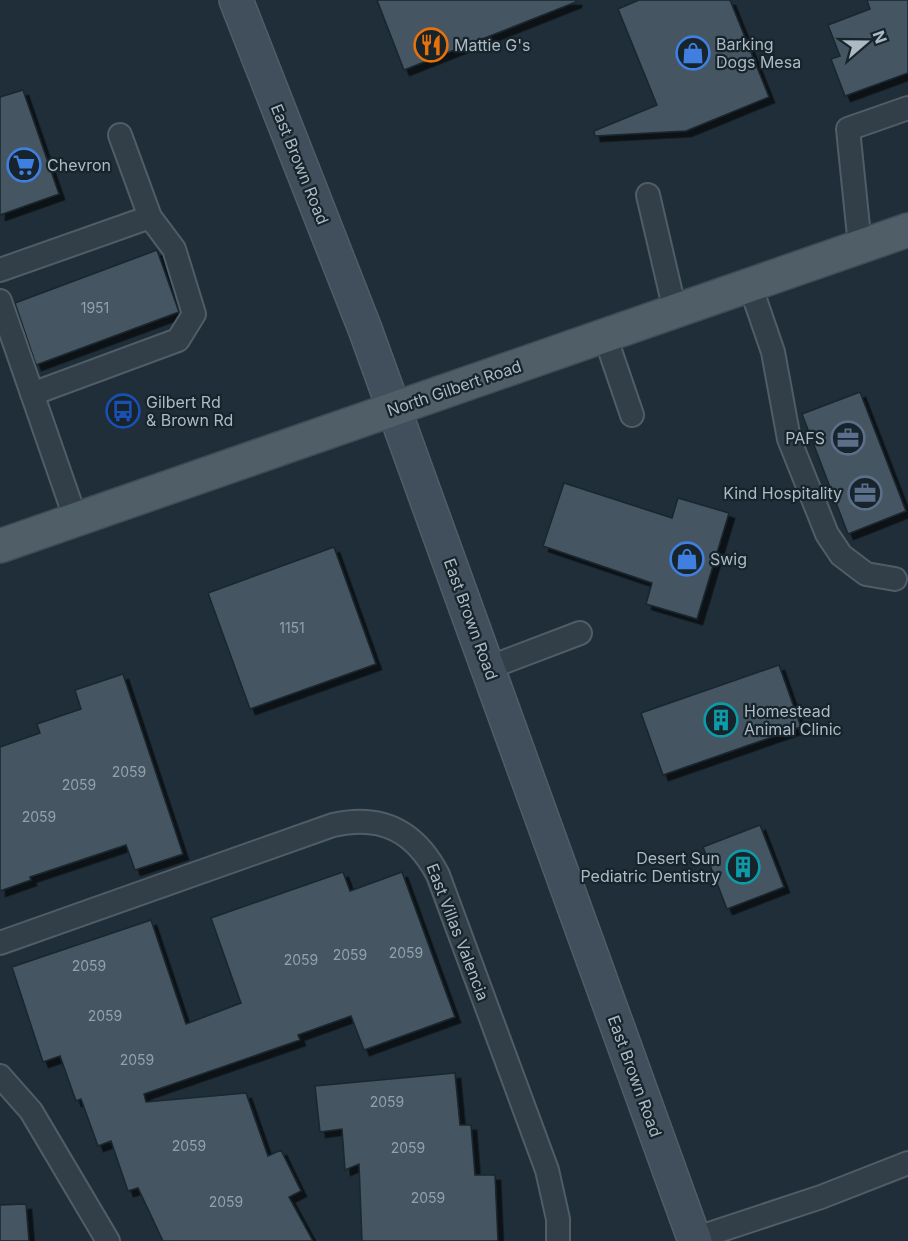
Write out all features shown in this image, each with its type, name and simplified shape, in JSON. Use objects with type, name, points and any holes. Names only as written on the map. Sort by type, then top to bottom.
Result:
[{"type":"main road","name":"East Brown Road","points":[[236,0],[394,409],[695,1240]]},
{"type":"main road","name":"North Gilbert Road","points":[[0,546],[908,230]]},
{"type":"lane","points":[[860,246],[848,129],[908,108]]},
{"type":"lane","points":[[32,394],[178,340],[195,314],[174,249],[150,217],[120,135]]},
{"type":"lane","points":[[648,195],[675,311]]},
{"type":"lane","points":[[0,270],[150,217]]},
{"type":"lane","points":[[750,285],[772,352],[789,439],[827,534],[841,555],[866,574],[895,579]]},
{"type":"lane","points":[[0,301],[76,520]]},
{"type":"lane","points":[[605,336],[632,415]]},
{"type":"lane","points":[[488,668],[580,633]]},
{"type":"lane","name":"East Villas Valencia","points":[[0,943],[333,825],[366,821],[402,832],[418,844],[438,875],[547,1170],[556,1211],[558,1241]]},
{"type":"lane","points":[[0,1076],[31,1111],[108,1241]]},
{"type":"lane","points":[[695,1240],[820,1197],[908,1163]]},
{"type":"building","name":"Mattie G's","points":[[377,0],[576,0],[576,2],[404,70]]},
{"type":"building","name":"Barking Dogs Mesa","points":[[639,0],[730,0],[769,97],[686,131],[595,136],[594,131],[657,105],[618,9]]},
{"type":"building","points":[[867,0],[908,0],[908,73],[845,96],[831,59],[840,56],[828,25],[870,9]]},
{"type":"building","name":"Chevron","points":[[23,90],[59,194],[0,215],[0,97]]},
{"type":"building","points":[[157,250],[179,312],[36,365],[15,303]]},
{"type":"building","points":[[860,392],[906,511],[848,534],[802,414]]},
{"type":"building","points":[[564,483],[672,518],[678,498],[729,513],[697,619],[646,604],[652,583],[543,546]]},
{"type":"building","points":[[334,547],[376,664],[250,709],[208,593]]},
{"type":"building","name":"Homestead Animal Clinic","points":[[779,665],[801,727],[663,775],[641,713]]},
{"type":"building","points":[[123,674],[183,854],[135,870],[126,845],[30,877],[31,880],[0,891],[0,747],[40,733],[37,724],[81,709],[75,690]]},
{"type":"building","name":"Desert Sun Pediatric Dentistry","points":[[760,825],[784,887],[727,909],[703,847]]},
{"type":"building","points":[[343,872],[350,891],[402,872],[455,1017],[364,1050],[351,1016],[298,1035],[300,1040],[144,1094],[146,1102],[246,1093],[268,1156],[281,1150],[301,1191],[289,1197],[313,1241],[163,1241],[138,1188],[128,1191],[111,1141],[98,1146],[81,1099],[76,1101],[60,1056],[43,1062],[12,967],[151,920],[186,1024],[241,1003],[211,918]]},
{"type":"building","points":[[455,1073],[460,1125],[471,1125],[475,1175],[495,1175],[498,1241],[362,1241],[359,1164],[345,1170],[342,1129],[320,1132],[315,1086]]},
{"type":"building","points":[[26,1204],[29,1241],[0,1241],[0,1205]]},
{"type":"place","name":"Mattie G's","points":[[431,45]]},
{"type":"place","name":"Barking Dogs Mesa","points":[[693,53]]},
{"type":"place","name":"Chevron","points":[[24,165]]},
{"type":"place","name":"Gilbert Rd & Brown Rd","points":[[123,411]]},
{"type":"place","name":"PAFS","points":[[848,438]]},
{"type":"place","name":"Kind Hospitality","points":[[865,493]]},
{"type":"place","name":"Swig","points":[[687,559]]},
{"type":"place","name":"Homestead Animal Clinic","points":[[721,720]]},
{"type":"place","name":"Desert Sun Pediatric Dentistry","points":[[743,867]]}]
